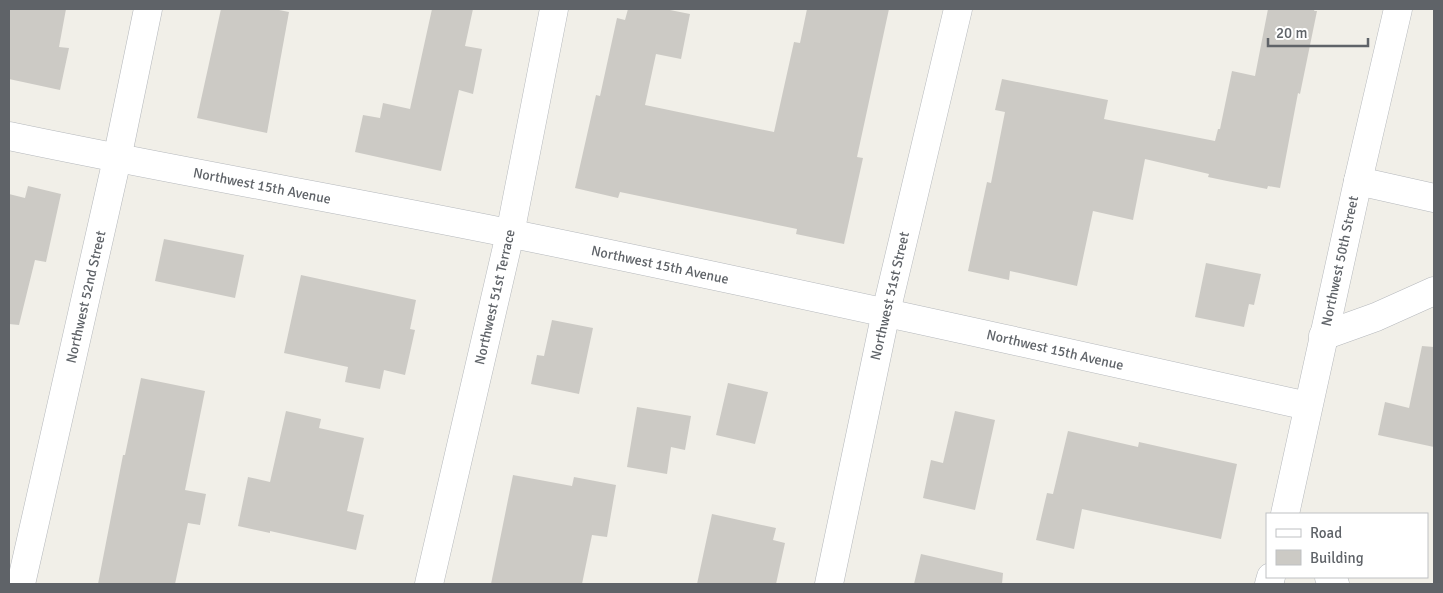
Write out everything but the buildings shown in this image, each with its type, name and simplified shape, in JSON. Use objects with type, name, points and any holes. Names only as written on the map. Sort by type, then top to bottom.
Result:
[{"type":"street","name":"Northwest 52nd Street","points":[[21,584],[148,9]]},
{"type":"street","name":"Northwest 51st Terrace","points":[[429,584],[510,234],[554,9]]},
{"type":"street","name":"Northwest 51st Street","points":[[829,584],[886,312],[958,9]]},
{"type":"street","name":"Northwest 50th Street","points":[[1284,513],[1398,9]]},
{"type":"street","name":"Northwest 15th Avenue","points":[[9,136],[116,159],[510,234],[886,312],[1308,406]]},
{"type":"street","points":[[1358,181],[1434,198]]},
{"type":"street","points":[[1323,336],[1376,317],[1434,291]]}]
